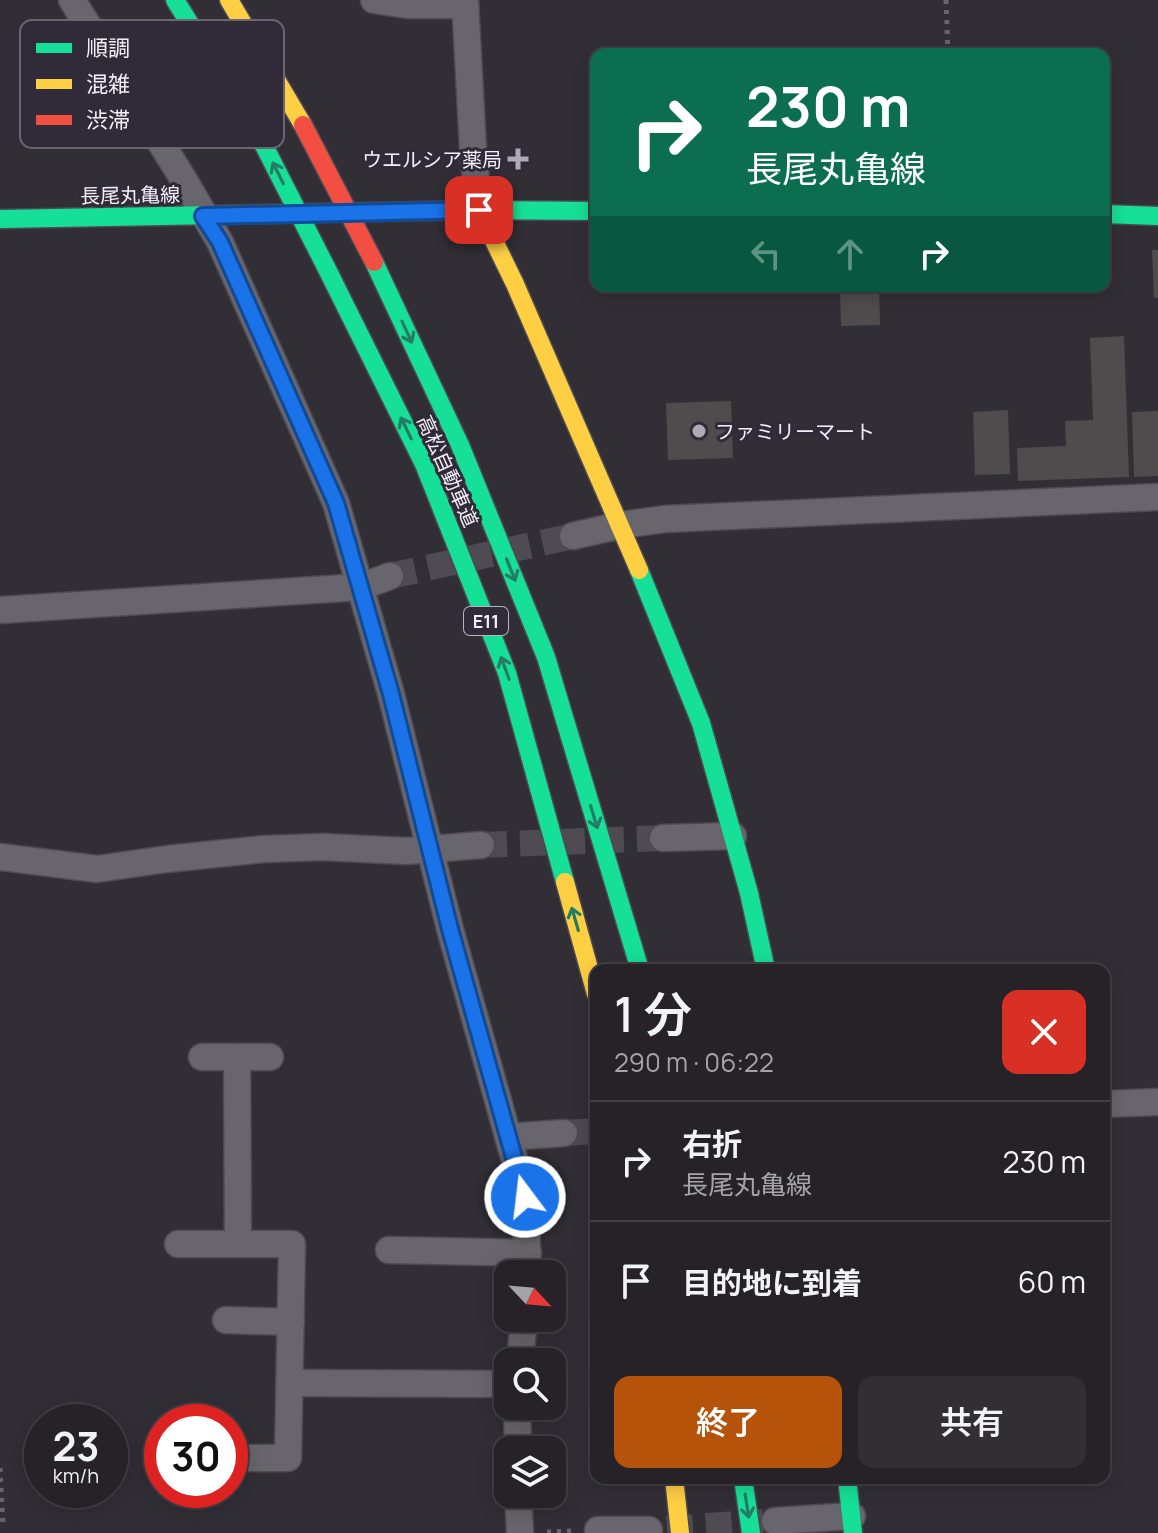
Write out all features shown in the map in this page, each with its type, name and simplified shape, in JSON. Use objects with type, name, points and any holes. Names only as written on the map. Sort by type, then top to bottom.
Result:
[{"type":"main road","name":"高松自動車道","points":[[175,0],[188,20]]},
{"type":"main road","name":"高松自動車道","points":[[229,0],[241,20]]},
{"type":"main road","name":"高松自動車道","points":[[284,93],[374,262],[460,445],[546,657],[638,964]]},
{"type":"main road","name":"高松自動車道","points":[[265,148],[424,464],[507,673],[590,972]]},
{"type":"main road","name":"長尾丸亀線","points":[[0,219],[479,210],[590,211]]},
{"type":"main road","points":[[479,210],[515,284],[621,525],[701,723],[765,964]]},
{"type":"main road","points":[[1110,214],[1158,216]]},
{"type":"main road","points":[[675,1484],[680,1533]]},
{"type":"main road","points":[[744,1484],[751,1533]]},
{"type":"main road","points":[[848,1484],[852,1524]]},
{"type":"street","points":[[72,0],[84,20]]},
{"type":"street","points":[[374,0],[407,5],[465,3],[479,210]]},
{"type":"street","points":[[164,148],[220,242],[336,503],[391,694],[450,929],[525,1197],[528,1260]]},
{"type":"street","points":[[573,536],[665,519],[1158,497]]},
{"type":"street","points":[[0,610],[361,587],[390,576]]},
{"type":"street","points":[[663,838],[733,836]]},
{"type":"street","points":[[0,857],[97,869],[264,849],[323,847],[407,851],[481,845]]},
{"type":"street","points":[[202,1057],[270,1057]]},
{"type":"street","points":[[237,1057],[238,1244]]},
{"type":"street","points":[[1110,1104],[1158,1102]]},
{"type":"street","points":[[508,1137],[564,1133]]},
{"type":"street","points":[[178,1244],[292,1244],[288,1458],[248,1458]]},
{"type":"street","points":[[389,1250],[496,1260]]},
{"type":"street","points":[[226,1320],[291,1322]]},
{"type":"street","points":[[290,1383],[494,1384]]},
{"type":"street","points":[[519,1508],[520,1533]]},
{"type":"street","points":[[775,1521],[852,1524]]},
{"type":"street","points":[[598,1530],[649,1530]]},
{"type":"path","points":[[946,0],[948,48]]},
{"type":"path","points":[[0,1468],[3,1526]]},
{"type":"path","points":[[520,1533],[598,1530]]},
{"type":"building","points":[[1152,250],[1158,250],[1158,298],[1154,298]]},
{"type":"building","points":[[840,292],[879,292],[880,325],[841,326]]},
{"type":"building","points":[[1124,336],[1129,477],[1018,481],[1017,448],[1066,446],[1065,421],[1093,420],[1090,338]]},
{"type":"building","name":"ファミリーマート","points":[[731,401],[733,458],[668,460],[666,403]]},
{"type":"building","points":[[1008,410],[1010,474],[975,475],[973,412]]},
{"type":"building","points":[[1158,411],[1158,476],[1134,477],[1132,412]]},
{"type":"tunnel","points":[[390,576],[573,536]]},
{"type":"tunnel","points":[[481,845],[663,838]]},
{"type":"tunnel","points":[[564,1133],[590,1131]]},
{"type":"tunnel","points":[[667,1529],[763,1522]]},
{"type":"traffic: fast","points":[[175,0],[188,20]]},
{"type":"traffic: fast","points":[[265,148],[326,267]]},
{"type":"traffic: fast","points":[[0,219],[479,210],[590,211]]},
{"type":"traffic: fast","points":[[1110,214],[1158,216]]},
{"type":"traffic: fast","points":[[374,262],[460,445],[546,657],[638,964]]},
{"type":"traffic: fast","points":[[326,267],[424,464],[507,673],[565,882]]},
{"type":"traffic: fast","points":[[639,570],[701,723],[749,893],[765,964]]},
{"type":"traffic: fast","points":[[744,1484],[751,1533]]},
{"type":"traffic: fast","points":[[848,1484],[853,1533]]},
{"type":"traffic: slow","points":[[229,0],[241,20]]},
{"type":"traffic: slow","points":[[284,93],[303,125]]},
{"type":"traffic: slow","points":[[479,210],[515,284],[639,570]]},
{"type":"traffic: slow","points":[[565,882],[590,972]]},
{"type":"traffic: slow","points":[[675,1484],[680,1533]]},
{"type":"traffic: jam","points":[[303,125],[374,262]]},
{"type":"place","name":"ウエルシア薬局","points":[[518,159]]},
{"type":"place","name":"ファミリーマート","points":[[699,431]]},
{"type":"route","points":[[479,210],[203,216],[220,242],[336,503],[391,694],[450,929],[525,1197]]}]
